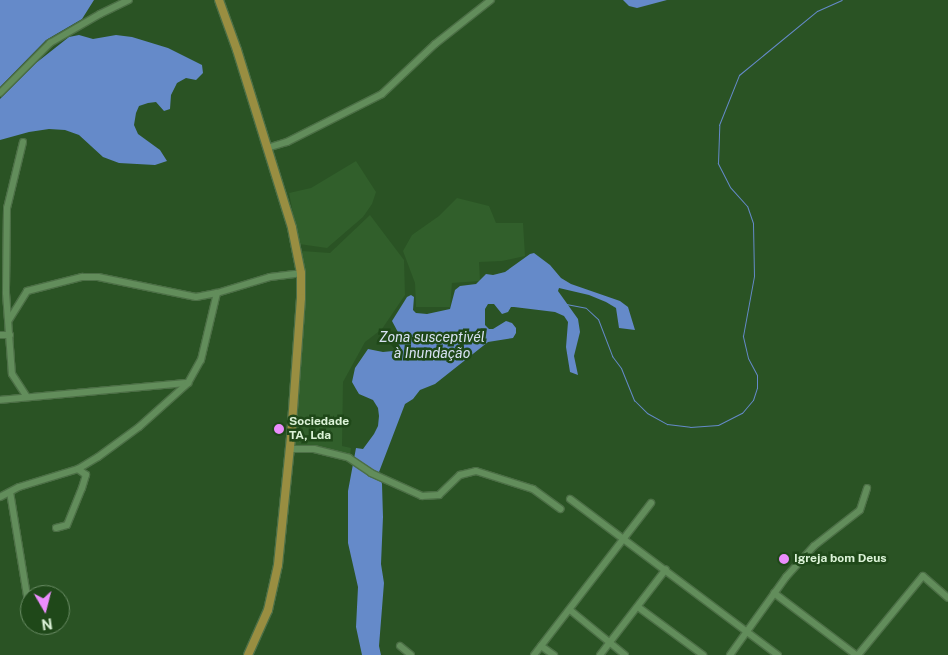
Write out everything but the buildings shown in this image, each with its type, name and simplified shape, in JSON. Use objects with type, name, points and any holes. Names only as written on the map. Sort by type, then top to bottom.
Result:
[{"type":"main road","points":[[219,0],[237,50],[292,228],[301,273],[302,298],[278,565],[268,610],[248,655]]},
{"type":"street","points":[[0,93],[50,43],[100,14],[129,0]]},
{"type":"street","points":[[267,148],[286,142],[382,94],[435,44],[492,0]]},
{"type":"street","points":[[23,142],[7,208],[6,293],[12,374],[26,397]]},
{"type":"street","points":[[9,320],[27,291],[89,276],[186,296],[217,293],[270,277],[301,273]]},
{"type":"street","points":[[0,497],[19,487],[78,469],[122,441],[188,383],[201,360],[217,293]]},
{"type":"street","points":[[0,335],[10,335]]},
{"type":"street","points":[[0,400],[188,383]]},
{"type":"street","points":[[289,449],[314,449],[349,458],[371,473],[422,496],[439,495],[460,474],[476,471],[533,489],[561,509]]},
{"type":"street","points":[[56,528],[67,525],[82,488],[86,475],[78,469]]},
{"type":"street","points":[[730,655],[749,631],[774,593],[814,546],[860,510],[868,488]]},
{"type":"street","points":[[10,492],[26,585]]},
{"type":"street","points":[[570,499],[749,631],[778,655]]},
{"type":"street","points":[[534,655],[651,503]]},
{"type":"street","points":[[600,655],[666,569]]},
{"type":"street","points":[[774,593],[857,655],[923,576],[948,598]]},
{"type":"street","points":[[638,607],[703,655]]},
{"type":"street","points":[[570,610],[625,655]]},
{"type":"street","points":[[400,646],[411,655]]},
{"type":"street","points":[[541,646],[554,655]]},
{"type":"shaded area","points":[[356,161],[376,192],[372,204],[363,217],[327,248],[299,244],[289,193],[311,188]]},
{"type":"shaded area","points":[[457,198],[489,206],[496,223],[523,223],[525,256],[502,261],[479,262],[480,281],[452,283],[450,307],[416,307],[415,283],[403,251],[412,235],[439,216]]},
{"type":"shaded area","points":[[370,215],[404,260],[405,295],[382,329],[365,342],[343,382],[342,446],[351,448],[350,456],[294,447],[298,364],[304,329],[306,296],[302,251],[330,253]]},
{"type":"water","points":[[0,0],[94,0],[82,19],[46,40],[0,87]]},
{"type":"water","points":[[623,0],[667,0],[637,8],[629,6]]},
{"type":"water","points":[[79,35],[93,39],[116,35],[132,37],[168,48],[202,65],[203,73],[196,80],[186,78],[177,83],[171,95],[170,109],[164,111],[156,102],[139,106],[136,113],[134,125],[138,134],[160,150],[167,161],[155,165],[119,163],[103,157],[79,135],[65,130],[49,129],[29,132],[0,140],[0,99],[36,63],[69,37]]},
{"type":"water","name":"Zona susceptivél à Inundação","points":[[534,253],[550,265],[561,278],[571,284],[620,301],[628,307],[635,330],[619,328],[616,308],[606,302],[589,295],[559,288],[558,291],[578,319],[580,332],[574,356],[578,375],[570,372],[566,347],[568,322],[564,316],[555,312],[514,307],[511,307],[508,312],[502,314],[494,304],[488,304],[485,309],[485,325],[489,329],[493,329],[506,321],[512,323],[516,328],[513,338],[488,342],[435,384],[420,390],[413,399],[405,404],[379,472],[382,484],[381,564],[384,583],[379,646],[381,655],[362,655],[356,627],[358,587],[348,543],[348,491],[356,448],[363,449],[374,434],[378,426],[379,416],[378,408],[373,400],[359,394],[352,382],[355,368],[368,349],[383,352],[393,351],[398,347],[400,336],[392,321],[407,297],[411,295],[414,297],[413,310],[416,313],[427,314],[450,309],[455,290],[460,286],[476,284],[486,274],[493,275],[505,272]]},
{"type":"waterway","points":[[566,304],[586,308],[598,319],[612,356],[621,368],[634,400],[647,413],[667,424],[690,427],[718,425],[742,413],[753,400],[757,388],[757,375],[748,358],[743,336],[754,276],[753,223],[747,206],[730,187],[718,163],[719,125],[739,75],[817,11],[842,0]]},
{"type":"place","name":"Sociedade TA, Lda","points":[[279,429]]},
{"type":"place","name":"Igreja bom Deus","points":[[784,559]]}]
